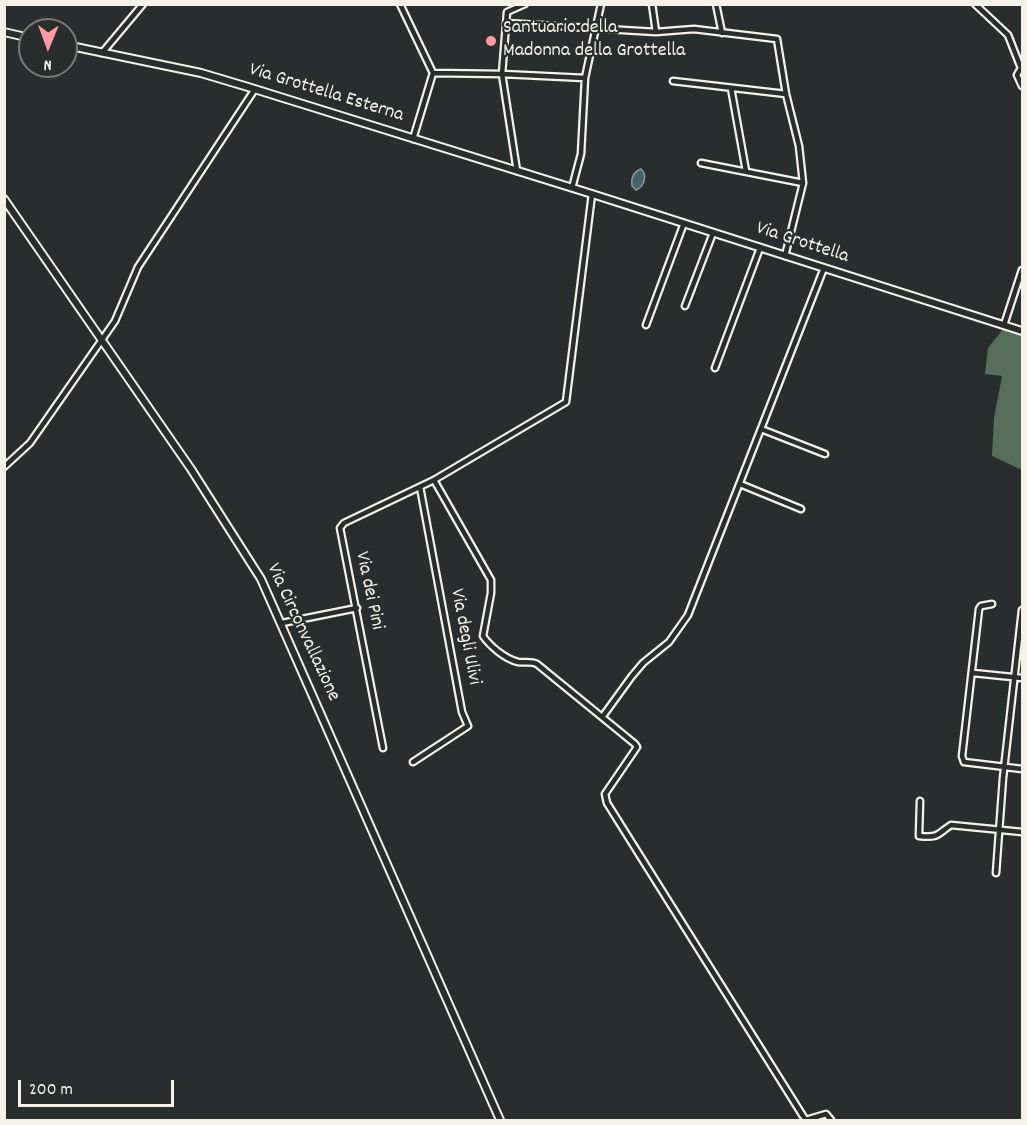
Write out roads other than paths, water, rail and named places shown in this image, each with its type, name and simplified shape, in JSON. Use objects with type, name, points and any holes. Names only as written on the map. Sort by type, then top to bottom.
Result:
[{"type":"main road","name":"Via Grottella Esterna","points":[[78,48],[201,73],[572,188]]},
{"type":"main road","name":"Via Grottella","points":[[572,188],[1023,331]]},
{"type":"main road","name":"Via Circonvallazione","points":[[4,199],[228,526],[261,579],[500,1120]]},
{"type":"street","points":[[102,53],[143,4]]},
{"type":"street","points":[[400,4],[433,73],[413,139]]},
{"type":"street","points":[[517,171],[502,74],[507,12],[525,4]]},
{"type":"street","points":[[572,188],[581,154],[585,78],[601,4]]},
{"type":"street","points":[[652,4],[656,32]]},
{"type":"street","points":[[716,4],[722,33]]},
{"type":"street","points":[[975,4],[1008,35],[1021,68],[1017,75],[1023,86]]},
{"type":"street","points":[[506,23],[596,30],[656,32],[693,30],[777,39],[786,94],[799,146],[803,183],[785,256]]},
{"type":"street","points":[[433,73],[585,78]]},
{"type":"street","points":[[673,81],[786,94]]},
{"type":"street","points":[[731,88],[746,171]]},
{"type":"street","points":[[4,467],[30,443],[115,321],[138,267],[255,89]]},
{"type":"street","points":[[701,163],[803,183]]},
{"type":"street","points":[[420,487],[566,402],[592,194]]},
{"type":"street","points":[[646,325],[684,223]]},
{"type":"street","points":[[685,306],[713,233]]},
{"type":"street","points":[[715,368],[760,248]]},
{"type":"street","points":[[603,717],[632,676],[669,642],[688,615],[824,268]]},
{"type":"street","points":[[1004,325],[1023,270]]},
{"type":"street","points":[[761,429],[825,454]]},
{"type":"street","points":[[434,480],[491,580],[491,593],[483,636],[513,661],[537,664],[626,735],[637,747],[605,794],[607,803],[805,1120],[826,1114],[831,1120]]},
{"type":"street","points":[[740,484],[801,509]]},
{"type":"street","name":"Via dei Pini","points":[[383,748],[340,528],[344,523],[420,487]]},
{"type":"street","name":"Via degli Ulivi","points":[[413,762],[468,726],[462,712],[420,487]]},
{"type":"street","points":[[992,604],[981,606],[979,609],[962,756],[964,762],[1023,769]]},
{"type":"street","points":[[282,623],[357,608]]},
{"type":"street","points":[[996,873],[1004,767],[1023,610]]},
{"type":"street","points":[[973,673],[1023,678]]},
{"type":"street","points":[[920,801],[919,836],[940,835],[951,825],[1023,832]]},
{"type":"water","points":[[641,169],[644,181],[636,190],[632,186],[632,178]]},
{"type":"place","name":"Santuario della Madonna della Grottella","points":[[491,41]]}]
